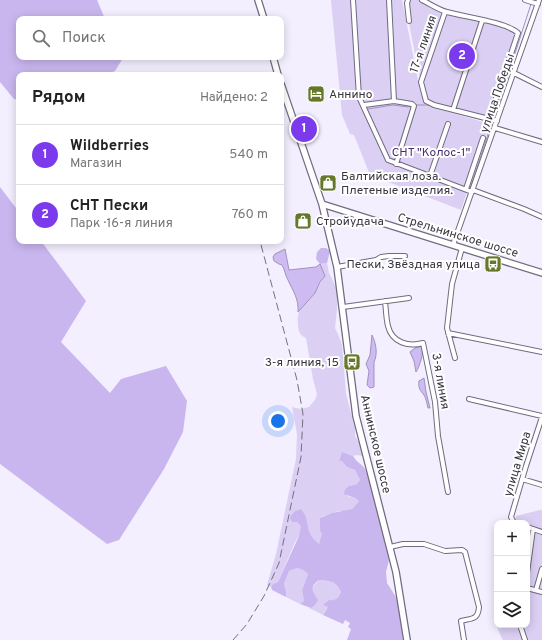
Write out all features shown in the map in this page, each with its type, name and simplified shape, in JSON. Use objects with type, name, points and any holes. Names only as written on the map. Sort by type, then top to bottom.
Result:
[{"type":"main road","points":[[258,0],[263,16]]},
{"type":"main road","points":[[273,60],[277,72]]},
{"type":"main road","name":"Аннинское шоссе","points":[[284,93],[322,204],[337,268],[356,416],[396,572],[407,640]]},
{"type":"main road","name":"Стрельнинское шоссе","points":[[322,204],[542,273]]},
{"type":"street","points":[[353,0],[359,96],[388,160],[466,189],[518,206],[542,217]]},
{"type":"street","points":[[390,0],[394,100]]},
{"type":"street","points":[[408,0],[409,21]]},
{"type":"street","points":[[422,0],[445,12],[501,24],[514,29],[518,33],[489,119]]},
{"type":"street","points":[[525,0],[538,2]]},
{"type":"street","name":"улица Победы","points":[[453,245],[498,121],[538,2]]},
{"type":"street","name":"17-я линия","points":[[445,12],[421,82],[426,101],[434,105],[453,110]]},
{"type":"street","points":[[482,21],[453,110],[498,121]]},
{"type":"street","points":[[514,73],[542,87]]},
{"type":"street","points":[[364,105],[394,100],[412,104],[414,106],[396,164]]},
{"type":"street","points":[[430,176],[448,124]]},
{"type":"street","points":[[495,128],[542,142]]},
{"type":"street","points":[[466,189],[483,138]]},
{"type":"street","points":[[455,358],[447,328],[452,284],[462,248]]},
{"type":"street","points":[[337,268],[376,260],[381,257],[405,256]]},
{"type":"street","points":[[343,307],[409,298]]},
{"type":"street","name":"3-я линия","points":[[385,301],[388,326],[391,334],[403,343],[410,345],[424,343],[435,402],[438,436],[448,492]]},
{"type":"street","points":[[448,333],[542,352]]},
{"type":"street","points":[[469,399],[542,417]]},
{"type":"street","name":"улица Мира","points":[[512,520],[511,517],[542,417]]},
{"type":"street","points":[[522,479],[542,485]]},
{"type":"street","points":[[530,528],[542,532]]},
{"type":"street","points":[[529,556],[533,530]]},
{"type":"street","points":[[390,547],[403,544],[424,544],[445,550],[462,550],[465,552],[479,607],[479,614],[476,617],[461,620],[464,640]]},
{"type":"street","points":[[536,590],[542,569]]},
{"type":"street","points":[[530,589],[542,592]]},
{"type":"street","points":[[521,628],[525,640]]},
{"type":"green space","name":"СНТ \"Колос-1\"","points":[[331,0],[402,0],[420,90],[425,105],[490,124],[461,210],[370,175],[354,135],[350,134],[342,115]]},
{"type":"green space","points":[[406,0],[420,0],[443,12],[501,26],[516,33],[488,117],[435,104],[427,99],[423,82],[420,79],[405,3]]},
{"type":"green space","points":[[327,263],[329,273],[337,289],[335,328],[342,345],[346,394],[355,429],[355,436],[362,453],[362,456],[353,456],[342,452],[339,461],[342,461],[347,467],[355,470],[360,480],[356,485],[351,485],[347,496],[355,498],[359,501],[352,509],[339,511],[321,517],[322,535],[319,544],[310,536],[305,515],[301,509],[292,514],[297,522],[302,526],[278,582],[273,584],[271,587],[267,585],[276,554],[296,459],[297,434],[292,407],[300,409],[309,407],[315,400],[317,394],[306,338],[301,335],[298,326],[298,319],[300,310],[312,297],[325,276],[320,264]]},
{"type":"green space","points":[[542,510],[542,640],[503,640],[498,628],[530,628],[530,520],[515,520],[516,516]]},
{"type":"green space","points":[[297,568],[308,574],[302,590],[304,601],[300,604],[286,597],[284,584],[289,571]]},
{"type":"green space","points":[[319,580],[329,581],[337,586],[341,592],[323,615],[309,608],[311,608],[312,588]]},
{"type":"shaded area","points":[[0,0],[97,0],[104,16],[16,16],[16,60],[122,60],[115,71],[16,72],[16,99],[14,99],[0,82]]},
{"type":"shaded area","points":[[0,187],[16,208],[16,244],[43,244],[86,301],[61,342],[110,393],[121,379],[166,366],[187,401],[183,432],[164,469],[119,540],[107,544],[0,464]]},
{"type":"shaded area","points":[[321,248],[326,248],[330,251],[327,263],[320,264],[316,259],[317,252]]},
{"type":"shaded area","points":[[285,249],[289,270],[316,267],[320,264],[325,276],[320,282],[315,293],[298,312],[297,299],[283,267],[274,261],[273,257],[275,254]]},
{"type":"shaded area","points":[[372,335],[375,341],[376,352],[374,362],[374,387],[370,388],[367,385],[369,371],[366,364],[370,355]]},
{"type":"shaded area","points":[[422,346],[421,359],[416,372],[414,361],[410,352],[415,348]]},
{"type":"shaded area","points":[[424,378],[430,408],[428,408],[425,396],[419,387],[419,381]]},
{"type":"shaded area","points":[[342,452],[353,456],[364,467],[373,490],[389,560],[386,572],[387,583],[399,604],[403,640],[347,640],[351,629],[348,627],[350,623],[345,620],[343,624],[323,615],[328,607],[323,605],[329,600],[333,600],[338,597],[341,592],[339,588],[332,582],[319,580],[312,589],[318,600],[315,605],[311,608],[300,604],[304,601],[302,590],[308,574],[303,570],[297,568],[289,571],[284,584],[286,597],[272,590],[271,587],[273,584],[278,582],[299,536],[301,526],[297,522],[292,522],[290,518],[294,512],[301,509],[306,518],[311,535],[319,544],[322,534],[320,530],[320,518],[332,513],[352,509],[359,501],[344,494],[348,487],[351,485],[356,485],[360,480],[355,470],[347,467],[342,461],[339,461]]},
{"type":"waterway","points":[[494,118],[531,4]]},
{"type":"waterway","points":[[368,109],[393,105],[411,106]]},
{"type":"waterway","points":[[415,105],[432,106]]},
{"type":"waterway","points":[[452,112],[492,122],[470,189]]},
{"type":"waterway","points":[[464,207],[469,193]]},
{"type":"railway","points":[[233,640],[247,624],[264,596],[279,563],[301,457],[303,414],[297,380],[261,244]]},
{"type":"place","name":"СНТ Пески","points":[[462,56]]},
{"type":"place","name":"Аннино","points":[[316,94]]},
{"type":"place","name":"Wildberries","points":[[304,129]]},
{"type":"place","name":"Балтийская лоза. Плетеные изделия.","points":[[328,183]]},
{"type":"place","name":"Стройудача","points":[[303,221]]},
{"type":"place","name":"Пески, Звёздная улица","points":[[493,264]]},
{"type":"place","name":"3-я линия, 15","points":[[352,362]]}]
